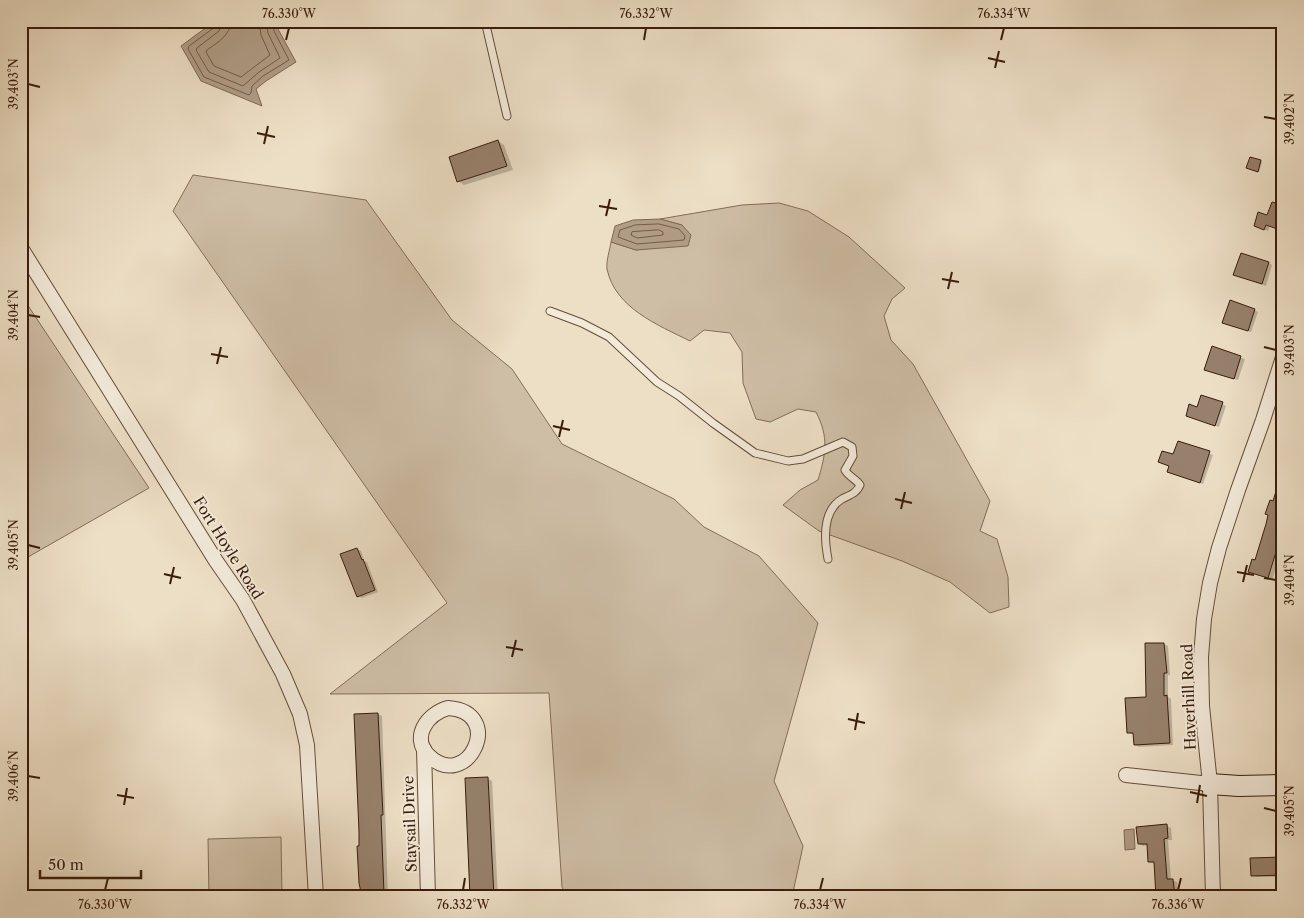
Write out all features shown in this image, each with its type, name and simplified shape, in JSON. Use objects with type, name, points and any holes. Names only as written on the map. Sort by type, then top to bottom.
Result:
[{"type":"street","name":"Fort Hoyle Road","points":[[21,248],[216,561],[243,600],[291,691],[300,714],[307,744],[316,897]]},
{"type":"street","name":"Haverhill Road","points":[[1214,897],[1210,784],[1202,706],[1201,657],[1204,620],[1210,583],[1219,548],[1283,357]]},
{"type":"street","name":"Staysail Drive","points":[[424,749],[438,762],[447,765],[465,761],[477,746],[479,737],[477,727],[466,713],[448,708],[431,716],[422,731],[428,897]]},
{"type":"street","points":[[1126,775],[1239,786],[1283,785]]},
{"type":"lane","points":[[485,21],[507,116]]},
{"type":"lane","points":[[550,311],[582,323],[609,337],[657,382],[755,453],[788,461],[803,459],[843,442],[852,447],[853,456],[845,470],[860,485],[858,491],[835,504],[828,515],[825,546],[828,560]]},
{"type":"shaded area","points":[[193,175],[366,200],[452,320],[512,369],[562,444],[674,499],[704,527],[759,556],[818,623],[774,781],[803,846],[792,897],[567,897],[562,887],[549,693],[330,694],[447,603],[173,211]]},
{"type":"shaded area","points":[[779,203],[808,211],[849,237],[905,288],[892,299],[884,316],[891,340],[913,364],[990,501],[980,531],[997,539],[1008,577],[1009,607],[990,613],[950,582],[902,561],[819,531],[783,505],[800,490],[818,480],[825,446],[823,430],[816,412],[798,409],[770,422],[756,419],[743,383],[742,352],[730,333],[704,330],[690,341],[640,314],[628,305],[612,283],[607,269],[611,242],[636,250],[660,247],[682,225],[660,219],[742,205]]},
{"type":"shaded area","points":[[21,295],[149,488],[21,561]]},
{"type":"shaded area","points":[[281,837],[282,897],[209,897],[208,839]]},
{"type":"water","points":[[215,21],[278,21],[278,29],[296,62],[256,89],[262,106],[201,81],[181,46]]},
{"type":"water","points":[[660,219],[682,225],[691,235],[688,246],[636,250],[611,242],[615,226],[633,220]]},
{"type":"water","points":[[1134,829],[1135,849],[1125,850],[1124,830]]},
{"type":"building","points":[[498,140],[507,166],[457,182],[449,157]]},
{"type":"building","points":[[1250,157],[1261,160],[1258,172],[1246,168]]},
{"type":"building","points":[[1272,202],[1283,205],[1283,231],[1266,225],[1264,230],[1254,226],[1258,212],[1267,215]]},
{"type":"building","points":[[1241,253],[1269,262],[1262,284],[1233,275]]},
{"type":"building","points":[[1230,300],[1255,309],[1248,331],[1222,323]]},
{"type":"building","points":[[1212,346],[1241,356],[1234,379],[1204,370]]},
{"type":"building","points":[[1201,395],[1223,402],[1215,426],[1186,416],[1189,404],[1197,407]]},
{"type":"building","points":[[1178,441],[1210,451],[1200,483],[1167,472],[1169,466],[1158,462],[1162,451],[1173,454]]},
{"type":"building","points":[[1280,478],[1283,478],[1283,529],[1268,578],[1248,572],[1252,559],[1255,560],[1268,515],[1265,514],[1270,500],[1273,501]]},
{"type":"building","points":[[357,548],[375,590],[357,597],[340,554]]},
{"type":"building","points":[[1145,643],[1164,643],[1167,673],[1164,673],[1164,696],[1167,695],[1170,743],[1134,745],[1133,733],[1127,733],[1125,698],[1146,697]]},
{"type":"building","points":[[378,713],[383,815],[381,815],[384,894],[383,897],[362,897],[359,883],[357,846],[359,846],[359,832],[354,714]]},
{"type":"building","points":[[488,777],[494,897],[470,897],[465,778]]},
{"type":"building","points":[[1167,824],[1168,838],[1164,839],[1167,879],[1173,879],[1175,897],[1156,897],[1154,862],[1148,862],[1147,844],[1138,844],[1136,827]]},
{"type":"building","points":[[1283,857],[1283,875],[1251,876],[1250,858]]}]
